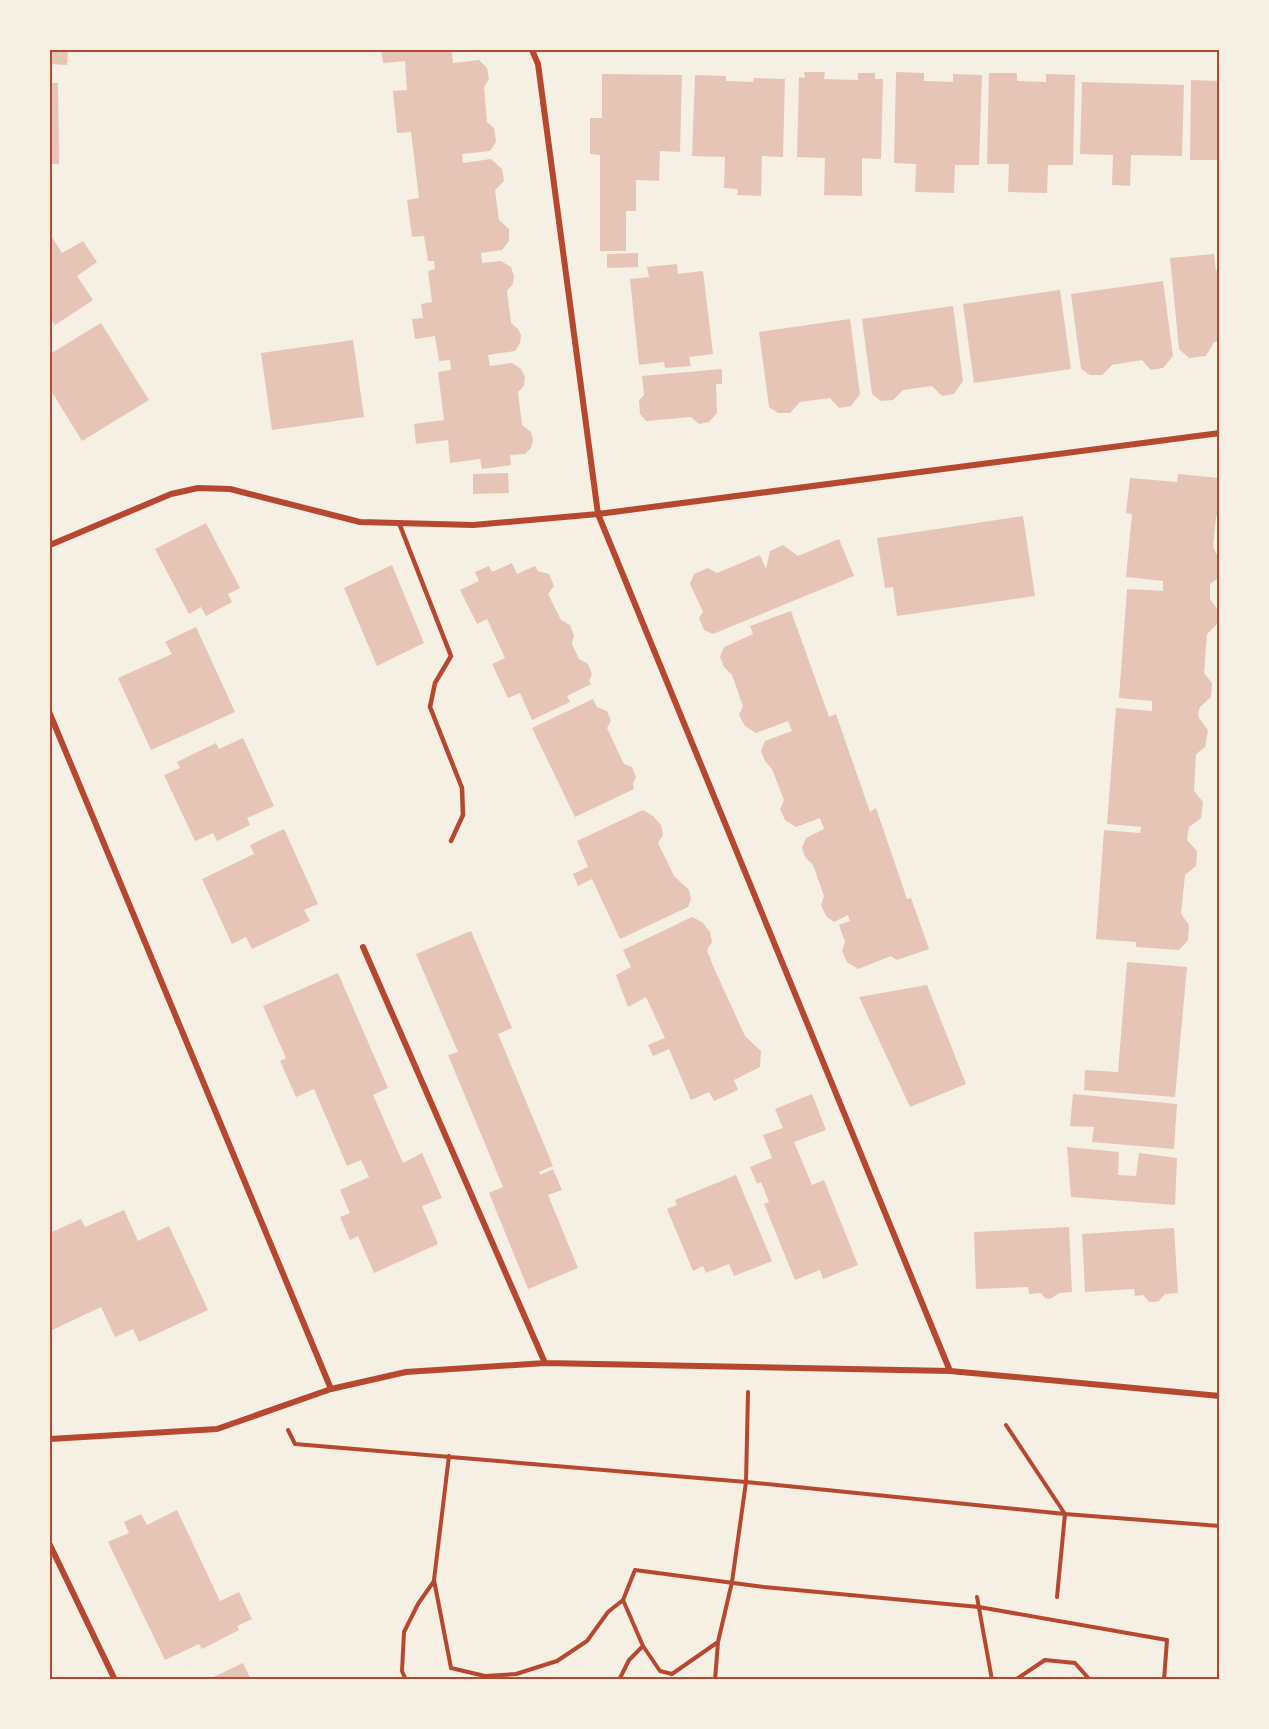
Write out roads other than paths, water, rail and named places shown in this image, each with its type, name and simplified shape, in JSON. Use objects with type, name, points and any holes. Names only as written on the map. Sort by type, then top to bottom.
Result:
[{"type":"street","points":[[532,50],[538,63],[598,514],[950,1371]]},
{"type":"street","points":[[50,545],[171,494],[198,488],[230,489],[360,522],[473,525],[598,514],[1220,433]]},
{"type":"street","points":[[50,714],[331,1389]]},
{"type":"street","points":[[363,947],[545,1363]]},
{"type":"street","points":[[50,1439],[218,1429],[331,1389],[406,1372],[545,1363],[950,1371],[1220,1396]]},
{"type":"street","points":[[50,1545],[115,1680]]},
{"type":"lane","points":[[399,523],[451,656],[435,682],[430,707],[462,789],[463,815],[451,841]]}]
